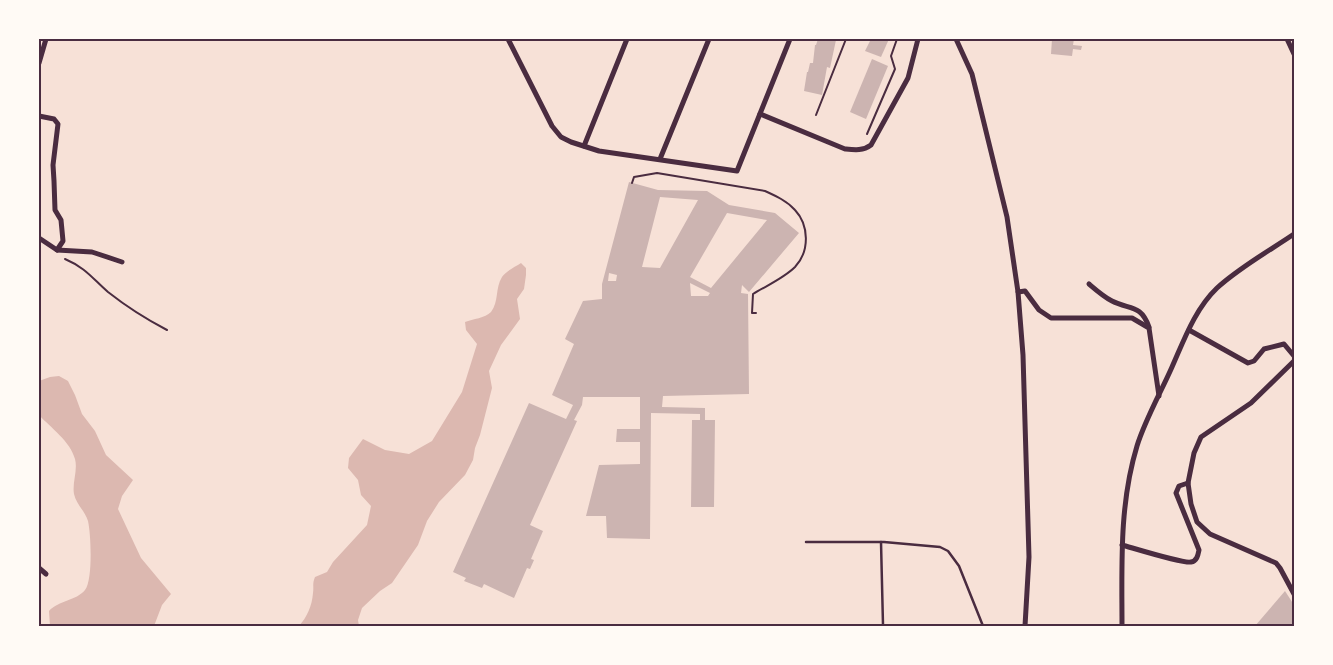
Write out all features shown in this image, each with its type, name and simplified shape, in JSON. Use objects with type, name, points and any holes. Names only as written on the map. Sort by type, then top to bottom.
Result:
[{"type":"street","points":[[39,63],[46,39]]},
{"type":"street","points":[[508,39],[552,126],[561,137],[599,151],[737,171],[790,39]]},
{"type":"street","points":[[584,146],[627,39]]},
{"type":"street","points":[[660,160],[708,39]]},
{"type":"street","points":[[760,114],[845,149],[865,149],[871,145],[908,78],[918,39]]},
{"type":"street","points":[[956,39],[972,74],[1005,208],[1018,292],[1023,355],[1029,548],[1025,626]]},
{"type":"street","points":[[1287,39],[1294,54]]},
{"type":"street","points":[[39,116],[54,119],[58,124],[53,165],[56,210],[62,220],[63,241],[57,250]]},
{"type":"street","points":[[1122,626],[1122,545],[1125,500],[1138,444],[1200,309],[1217,289],[1235,274],[1294,234]]},
{"type":"street","points":[[39,238],[57,250],[92,252],[122,262]]},
{"type":"street","points":[[1089,284],[1118,304],[1136,308],[1146,318],[1159,397]]},
{"type":"street","points":[[1018,292],[1025,291],[1040,310],[1051,318],[1132,318],[1149,328]]},
{"type":"street","points":[[1189,330],[1248,363],[1254,362],[1264,348],[1284,344],[1294,356]]},
{"type":"street","points":[[1294,361],[1251,403],[1201,438],[1194,453],[1188,483],[1190,504],[1197,522],[1210,534],[1276,563],[1294,594]]},
{"type":"street","points":[[1122,545],[1172,559],[1190,563],[1194,562],[1199,550],[1176,493],[1179,486],[1188,483]]},
{"type":"street","points":[[39,568],[46,574]]},
{"type":"lane","points":[[806,542],[881,542],[940,547],[948,551],[959,566],[983,626]]},
{"type":"lane","points":[[881,542],[883,625]]},
{"type":"path","points":[[816,115],[846,39]]},
{"type":"path","points":[[866,135],[894,69],[892,56],[897,39]]},
{"type":"path","points":[[632,183],[634,176],[657,173],[765,192],[782,199],[795,209],[802,220],[806,234],[805,248],[800,261],[793,269],[753,294],[752,313],[756,313]]},
{"type":"path","points":[[57,250],[62,257],[89,272],[109,292],[137,314],[167,330]]},
{"type":"shaded area","points":[[521,263],[526,268],[526,275],[524,289],[517,299],[520,319],[501,345],[489,371],[492,388],[473,460],[465,475],[439,502],[427,521],[418,545],[392,583],[380,591],[362,608],[358,620],[359,626],[299,626],[310,607],[315,577],[327,572],[333,562],[367,525],[371,506],[361,495],[358,480],[348,468],[349,458],[363,439],[385,450],[409,454],[432,441],[462,392],[477,344],[466,330],[465,322],[491,312],[502,277]]},
{"type":"shaded area","points":[[59,376],[68,381],[82,414],[95,431],[106,455],[133,480],[122,496],[118,509],[141,558],[171,594],[162,605],[154,626],[50,626],[49,611],[85,590],[88,585],[90,567],[88,521],[74,494],[76,468],[73,452],[65,441],[39,415],[39,381]]},
{"type":"building","points":[[818,39],[836,40],[830,68],[827,67],[822,95],[804,91],[807,72],[810,63],[813,63],[815,45]]},
{"type":"building","points":[[871,39],[889,39],[881,57],[865,51]]},
{"type":"building","points":[[1052,39],[1074,39],[1073,45],[1082,46],[1081,50],[1073,49],[1072,56],[1051,54]]},
{"type":"building","points":[[872,59],[888,66],[866,119],[850,112]]},
{"type":"building","points":[[629,182],[658,190],[707,191],[729,205],[775,213],[799,233],[749,292],[742,285],[741,293],[748,294],[749,394],[663,396],[662,407],[705,408],[705,420],[715,420],[714,507],[691,507],[692,420],[700,420],[700,414],[651,413],[650,539],[607,538],[606,516],[586,516],[599,465],[640,464],[640,442],[616,442],[617,429],[640,429],[640,397],[583,397],[582,405],[574,420],[577,421],[530,525],[543,531],[531,559],[534,560],[530,569],[527,568],[514,598],[484,584],[482,588],[464,581],[466,578],[453,572],[529,403],[566,419],[573,405],[552,395],[574,344],[565,339],[583,301],[602,299],[602,284]],"holes":[[[660,197],[698,200],[660,268],[642,267]],[[727,213],[767,220],[711,288],[690,277]],[[609,273],[617,275],[616,281],[608,281]],[[690,283],[710,293],[708,296],[691,296]]]},
{"type":"building","points":[[1285,591],[1294,605],[1294,626],[1255,626]]}]
